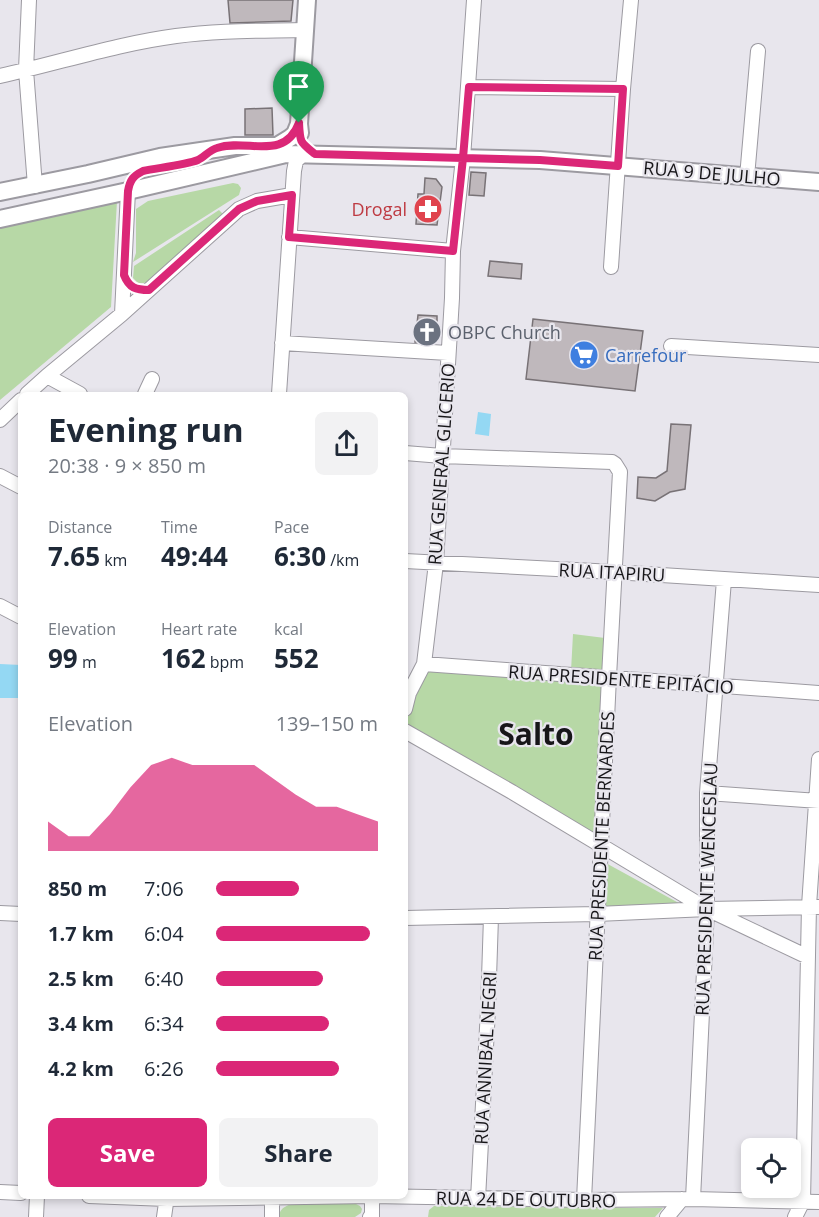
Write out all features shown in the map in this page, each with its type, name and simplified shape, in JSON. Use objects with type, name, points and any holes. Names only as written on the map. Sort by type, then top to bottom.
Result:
[{"type":"main road","points":[[295,152],[303,145],[300,140],[299,123],[307,0]]},
{"type":"main road","points":[[294,171],[295,152],[291,138],[299,123]]},
{"type":"main road","name":"RUA 9 DE JULHO","points":[[0,192],[160,157],[235,146],[295,152],[540,160],[819,182]]},
{"type":"main road","points":[[128,191],[130,181],[143,171],[197,160],[217,148]]},
{"type":"main road","name":"RUA 9 DE JULHO","points":[[0,219],[295,152]]},
{"type":"street","points":[[29,0],[26,70],[35,186]]},
{"type":"street","name":"RUA GENERAL GLICERIO","points":[[408,697],[424,664],[436,563],[453,251],[469,87],[474,0]]},
{"type":"street","points":[[611,267],[631,0]]},
{"type":"street","points":[[0,76],[112,48],[176,36],[226,31],[305,30]]},
{"type":"street","points":[[747,177],[758,51]]},
{"type":"street","points":[[469,87],[623,89]]},
{"type":"street","points":[[279,392],[294,171]]},
{"type":"street","points":[[122,314],[128,191]]},
{"type":"street","points":[[29,392],[122,314],[239,209],[257,201],[292,195]]},
{"type":"street","points":[[289,237],[453,251]]},
{"type":"street","points":[[124,275],[126,282],[131,286],[138,290],[149,290]]},
{"type":"street","points":[[282,343],[448,353]]},
{"type":"street","points":[[671,346],[819,355]]},
{"type":"street","points":[[47,376],[76,392]]},
{"type":"street","points":[[146,392],[152,379]]},
{"type":"street","points":[[0,420],[18,403]]},
{"type":"street","points":[[408,453],[442,456]]},
{"type":"street","name":"RUA PRESIDENTE BERNARDES","points":[[442,456],[612,462],[620,472],[584,1200]]},
{"type":"street","points":[[0,476],[18,485]]},
{"type":"street","name":"RUA ITAPIRU","points":[[408,561],[819,585]]},
{"type":"street","name":"RUA PRESIDENTE WENCESLAU","points":[[688,1199],[707,909],[707,793],[724,580]]},
{"type":"street","points":[[0,606],[18,616]]},
{"type":"street","name":"RUA PRESIDENTE EPITÁCIO","points":[[424,664],[819,693]]},
{"type":"street","points":[[408,733],[707,909],[808,957]]},
{"type":"street","points":[[795,1217],[803,1201],[808,957],[814,906],[819,759]]},
{"type":"street","points":[[707,793],[817,801]]},
{"type":"street","points":[[408,918],[814,906]]},
{"type":"street","points":[[0,913],[18,914]]},
{"type":"street","name":"RUA ANNIBAL NEGRI","points":[[478,1199],[491,916]]},
{"type":"street","points":[[0,1192],[18,1192]]},
{"type":"street","name":"RUA 24 DE OUTUBRO","points":[[408,1197],[819,1202]]},
{"type":"street","points":[[36,1217],[37,1199]]},
{"type":"street","points":[[164,1217],[167,1199]]},
{"type":"street","points":[[272,1199],[272,1217]]},
{"type":"street","points":[[372,1199],[372,1217]]},
{"type":"street","points":[[667,1217],[688,1199]]},
{"type":"green space","points":[[233,183],[238,184],[241,188],[239,195],[133,262],[136,253],[136,209],[148,201]]},
{"type":"green space","points":[[117,201],[111,307],[0,400],[0,226]]},
{"type":"green space","points":[[219,210],[224,215],[152,279],[138,283],[133,278],[134,266]]},
{"type":"green space","points":[[573,634],[605,638],[603,673],[571,671]]},
{"type":"green space","points":[[425,665],[607,679],[600,842],[408,730],[408,704]]},
{"type":"green space","points":[[604,862],[686,907],[602,911]]},
{"type":"green space","points":[[292,1204],[356,1204],[362,1209],[361,1213],[355,1217],[279,1217],[283,1208]]},
{"type":"green space","points":[[434,1206],[663,1208],[655,1217],[428,1217],[429,1210]]},
{"type":"water","points":[[478,412],[491,414],[489,436],[475,434]]},
{"type":"water","points":[[0,664],[18,665],[18,698],[0,698]]},
{"type":"building","points":[[228,0],[293,0],[291,21],[230,23]]},
{"type":"building","points":[[272,108],[273,135],[245,135],[245,109]]},
{"type":"building","points":[[471,172],[486,173],[484,196],[469,195]]},
{"type":"building","name":"Drogal","points":[[425,178],[436,179],[442,187],[437,225],[416,224],[418,194],[424,194]]},
{"type":"building","points":[[490,261],[522,264],[521,279],[488,276]]},
{"type":"building","name":"OBPC Church","points":[[418,315],[437,316],[437,327],[439,328],[436,341],[432,343],[415,342]]},
{"type":"building","name":"Carrefour","points":[[533,319],[643,331],[635,391],[526,379]]},
{"type":"building","points":[[671,424],[691,425],[685,489],[670,492],[655,501],[637,498],[638,477],[656,478],[667,471]]},
{"type":"place","name":"Drogal","points":[[428,209]]},
{"type":"place","name":"OBPC Church","points":[[427,332]]},
{"type":"place","name":"Carrefour","points":[[584,355]]},
{"type":"district","name":"Salto","points":[[536,733]]},
{"type":"route","points":[[299,123],[295,134],[277,146],[217,148],[197,160],[143,171],[135,175],[130,181],[128,191],[124,275],[126,282],[138,290],[149,290],[239,209],[257,201],[292,195],[289,237],[453,251],[463,158],[540,160],[618,166],[623,89],[469,87],[463,158],[315,154],[300,140],[299,123]]}]
